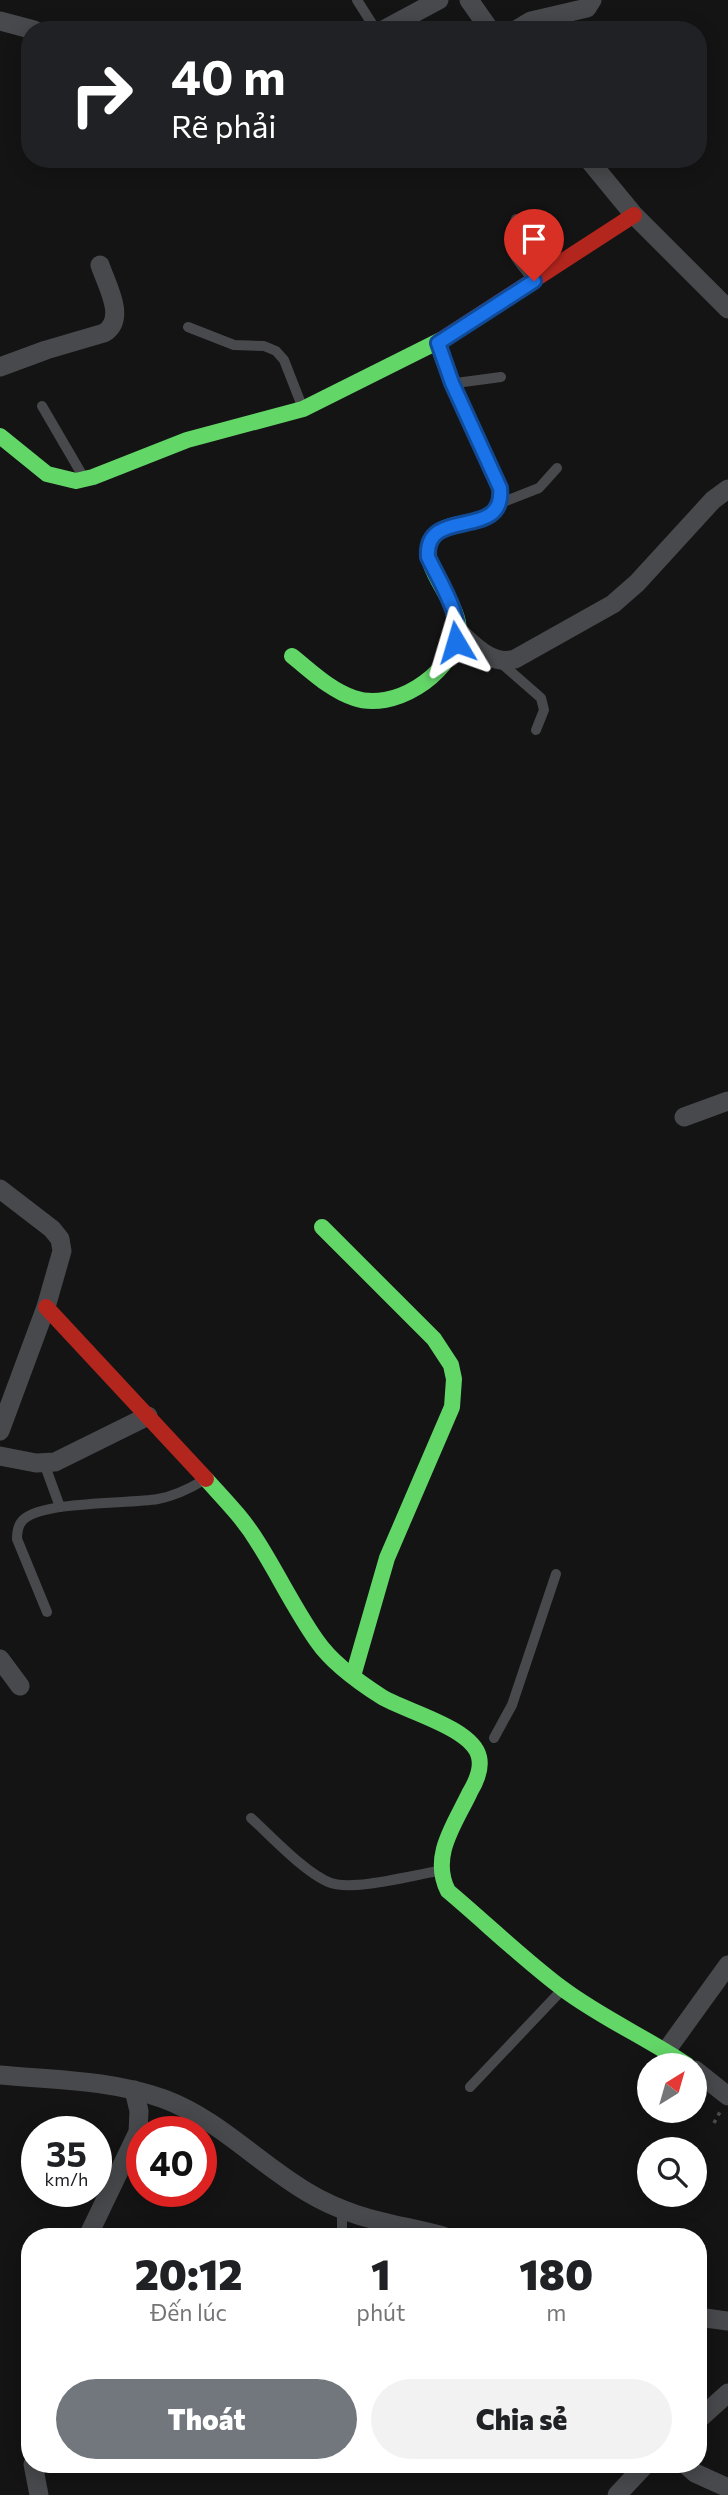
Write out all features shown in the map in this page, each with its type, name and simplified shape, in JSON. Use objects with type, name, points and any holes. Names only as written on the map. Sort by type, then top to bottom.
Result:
[{"type":"street","points":[[400,21],[439,0]]},
{"type":"street","points":[[469,0],[484,21]]},
{"type":"street","points":[[531,21],[587,8],[592,0]]},
{"type":"street","points":[[0,21],[21,27]]},
{"type":"street","points":[[595,168],[634,215],[727,307]]},
{"type":"street","points":[[0,436],[47,474],[67,480],[84,480],[187,440],[303,409],[438,343],[634,215]]},
{"type":"street","points":[[0,368],[111,329],[116,321],[116,311],[100,265]]},
{"type":"street","points":[[292,656],[347,697],[382,702],[429,681],[453,647],[459,632],[457,621],[428,557],[429,546],[439,531],[490,516],[500,503],[500,488],[452,383],[438,343]]},
{"type":"street","points":[[459,632],[485,654],[498,660],[515,659],[612,604],[637,583],[713,500],[728,489]]},
{"type":"street","points":[[684,1117],[728,1101]]},
{"type":"street","points":[[0,1189],[52,1229],[60,1239],[61,1258],[46,1307],[0,1431]]},
{"type":"street","points":[[322,1227],[434,1339],[445,1353],[454,1379],[452,1407],[387,1558],[353,1676]]},
{"type":"street","points":[[46,1307],[207,1478],[256,1539],[318,1643],[353,1676],[382,1697],[460,1734],[483,1754],[478,1777],[442,1850],[440,1871],[454,1898],[563,1989],[620,2027],[669,2053]]},
{"type":"street","points":[[0,1456],[44,1463],[60,1460],[148,1416]]},
{"type":"street","points":[[0,1659],[20,1686]]},
{"type":"street","points":[[666,2051],[728,1965]]},
{"type":"street","points":[[0,2076],[79,2082],[134,2090],[165,2099],[205,2120],[305,2192],[342,2211],[411,2228]]},
{"type":"street","points":[[707,2079],[728,2096]]},
{"type":"street","points":[[92,2228],[138,2132],[139,2112],[134,2090]]},
{"type":"street","points":[[707,2318],[728,2321]]},
{"type":"street","points":[[707,2412],[728,2393]]},
{"type":"street","points":[[35,2473],[39,2495]]},
{"type":"street","points":[[617,2495],[638,2473]]},
{"type":"street","points":[[695,2473],[728,2488]]},
{"type":"lane","points":[[357,0],[370,21]]},
{"type":"lane","points":[[516,219],[510,234],[510,246],[534,281]]},
{"type":"lane","points":[[188,327],[234,345],[264,346],[276,351],[284,360],[303,409]]},
{"type":"lane","points":[[452,383],[501,377]]},
{"type":"lane","points":[[42,405],[84,480]]},
{"type":"lane","points":[[500,503],[539,488],[557,468]]},
{"type":"lane","points":[[498,660],[541,698],[544,710],[536,730]]},
{"type":"lane","points":[[44,1463],[60,1507]]},
{"type":"lane","points":[[47,1612],[17,1539],[19,1524],[28,1516],[60,1507],[167,1497],[207,1478]]},
{"type":"lane","points":[[494,1738],[512,1705],[556,1574]]},
{"type":"lane","points":[[251,1818],[311,1871],[329,1882],[349,1886],[440,1871]]},
{"type":"lane","points":[[470,2087],[563,1989]]},
{"type":"lane","points":[[342,2211],[342,2228]]},
{"type":"traffic: fast","points":[[0,436],[47,474],[76,481],[93,477],[187,440],[303,409],[441,340]]},
{"type":"traffic: fast","points":[[292,656],[337,690],[369,701],[385,700],[417,687],[431,677],[453,651],[458,636],[458,624],[455,612],[430,563],[428,552],[431,541],[445,528],[476,521],[493,512],[499,504],[500,488],[452,383],[437,343]]},
{"type":"traffic: fast","points":[[322,1227],[434,1339],[451,1365],[454,1379],[452,1407],[387,1558],[353,1676]]},
{"type":"traffic: fast","points":[[206,1479],[252,1533],[309,1629],[330,1657],[382,1697],[452,1729],[474,1747],[480,1762],[478,1775],[443,1853],[443,1878],[448,1891],[563,1989],[667,2053]]},
{"type":"traffic: jam","points":[[441,340],[634,215]]},
{"type":"traffic: jam","points":[[46,1307],[206,1479]]},
{"type":"route","points":[[456,642],[459,626],[428,557],[429,546],[435,535],[444,528],[490,516],[498,508],[501,498],[500,488],[452,383],[438,343],[534,281]]}]
